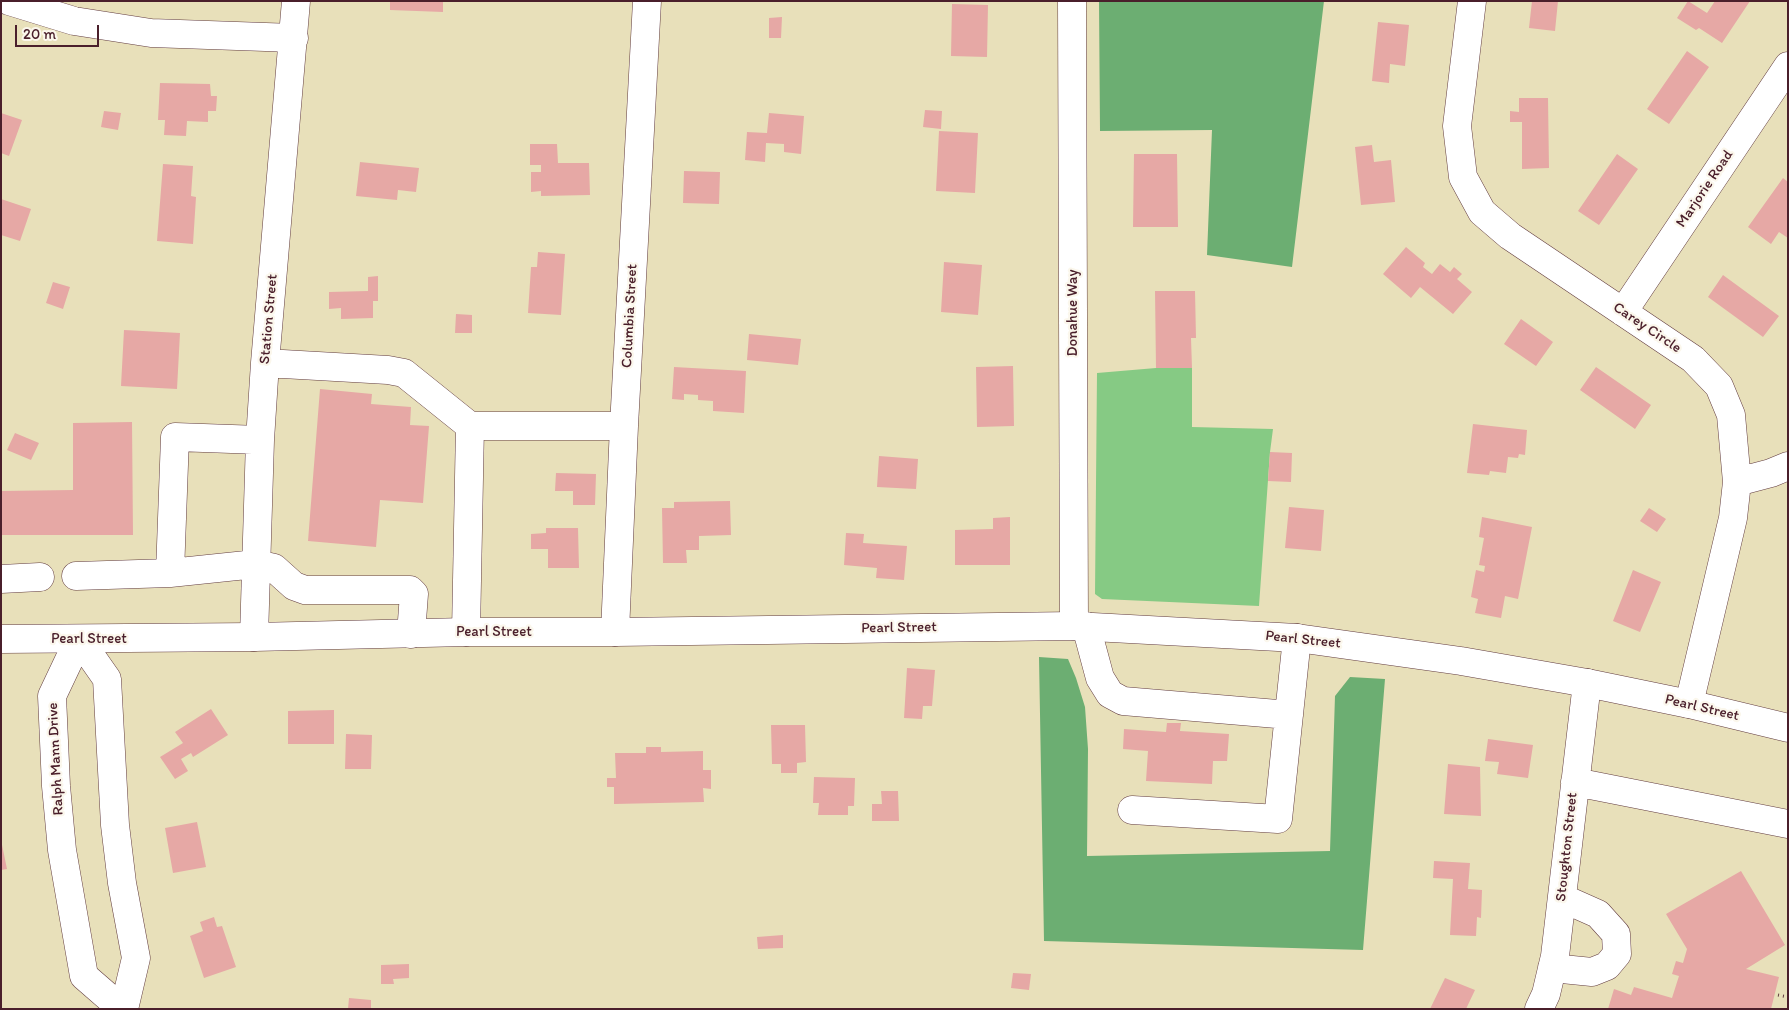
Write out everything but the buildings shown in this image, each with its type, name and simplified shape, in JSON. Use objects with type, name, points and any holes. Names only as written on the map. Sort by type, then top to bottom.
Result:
[{"type":"street","points":[[9,1],[74,21],[151,32],[294,38]]},
{"type":"street","name":"Station Street","points":[[254,637],[260,440],[265,363],[296,1]]},
{"type":"street","name":"Columbia Street","points":[[616,632],[624,426],[647,1]]},
{"type":"street","name":"Donahue Way","points":[[1072,1],[1080,626],[1100,678],[1110,694],[1123,701],[1289,715]]},
{"type":"street","name":"Carey Circle","points":[[1472,1],[1457,126],[1463,177],[1482,212],[1510,236],[1693,359],[1719,386],[1731,415],[1737,482],[1734,518],[1689,704]]},
{"type":"street","name":"Marjorie Road","points":[[1623,312],[1788,66]]},
{"type":"street","points":[[265,363],[388,370],[404,373],[470,426],[624,426]]},
{"type":"street","points":[[466,632],[470,426]]},
{"type":"street","points":[[170,573],[175,437],[260,440]]},
{"type":"street","points":[[1737,482],[1771,473],[1788,466]]},
{"type":"street","points":[[76,576],[170,573],[256,564],[274,568],[294,586],[305,590],[410,590],[414,594],[412,634]]},
{"type":"street","points":[[1,579],[40,577]]},
{"type":"street","name":"Pearl Street","points":[[1,639],[1080,626],[1297,638],[1460,661],[1587,683],[1689,704],[1788,728]]},
{"type":"street","points":[[1132,810],[1278,819],[1297,638]]},
{"type":"street","name":"Ralph Mann Drive","points":[[79,639],[106,679],[115,825],[122,883],[136,958],[123,1009],[84,976],[62,850],[56,786],[52,696],[79,639]]},
{"type":"street","name":"Stoughton Street","points":[[1539,1009],[1546,994],[1552,968],[1587,683]]},
{"type":"street","points":[[1575,782],[1788,824]]},
{"type":"street","points":[[1552,968],[1592,972],[1607,966],[1617,954],[1616,934],[1598,914],[1562,898]]},
{"type":"path","points":[[1778,995],[1788,997]]},
{"type":"green space","points":[[1099,1],[1324,1],[1292,267],[1207,255],[1212,130],[1100,131]]},
{"type":"green space","points":[[1156,368],[1192,368],[1192,427],[1273,429],[1259,606],[1102,599],[1095,594],[1097,373]]},
{"type":"green space","points":[[1039,657],[1068,659],[1085,707],[1088,749],[1087,856],[1330,851],[1335,696],[1350,677],[1385,679],[1363,950],[1044,941]]}]
